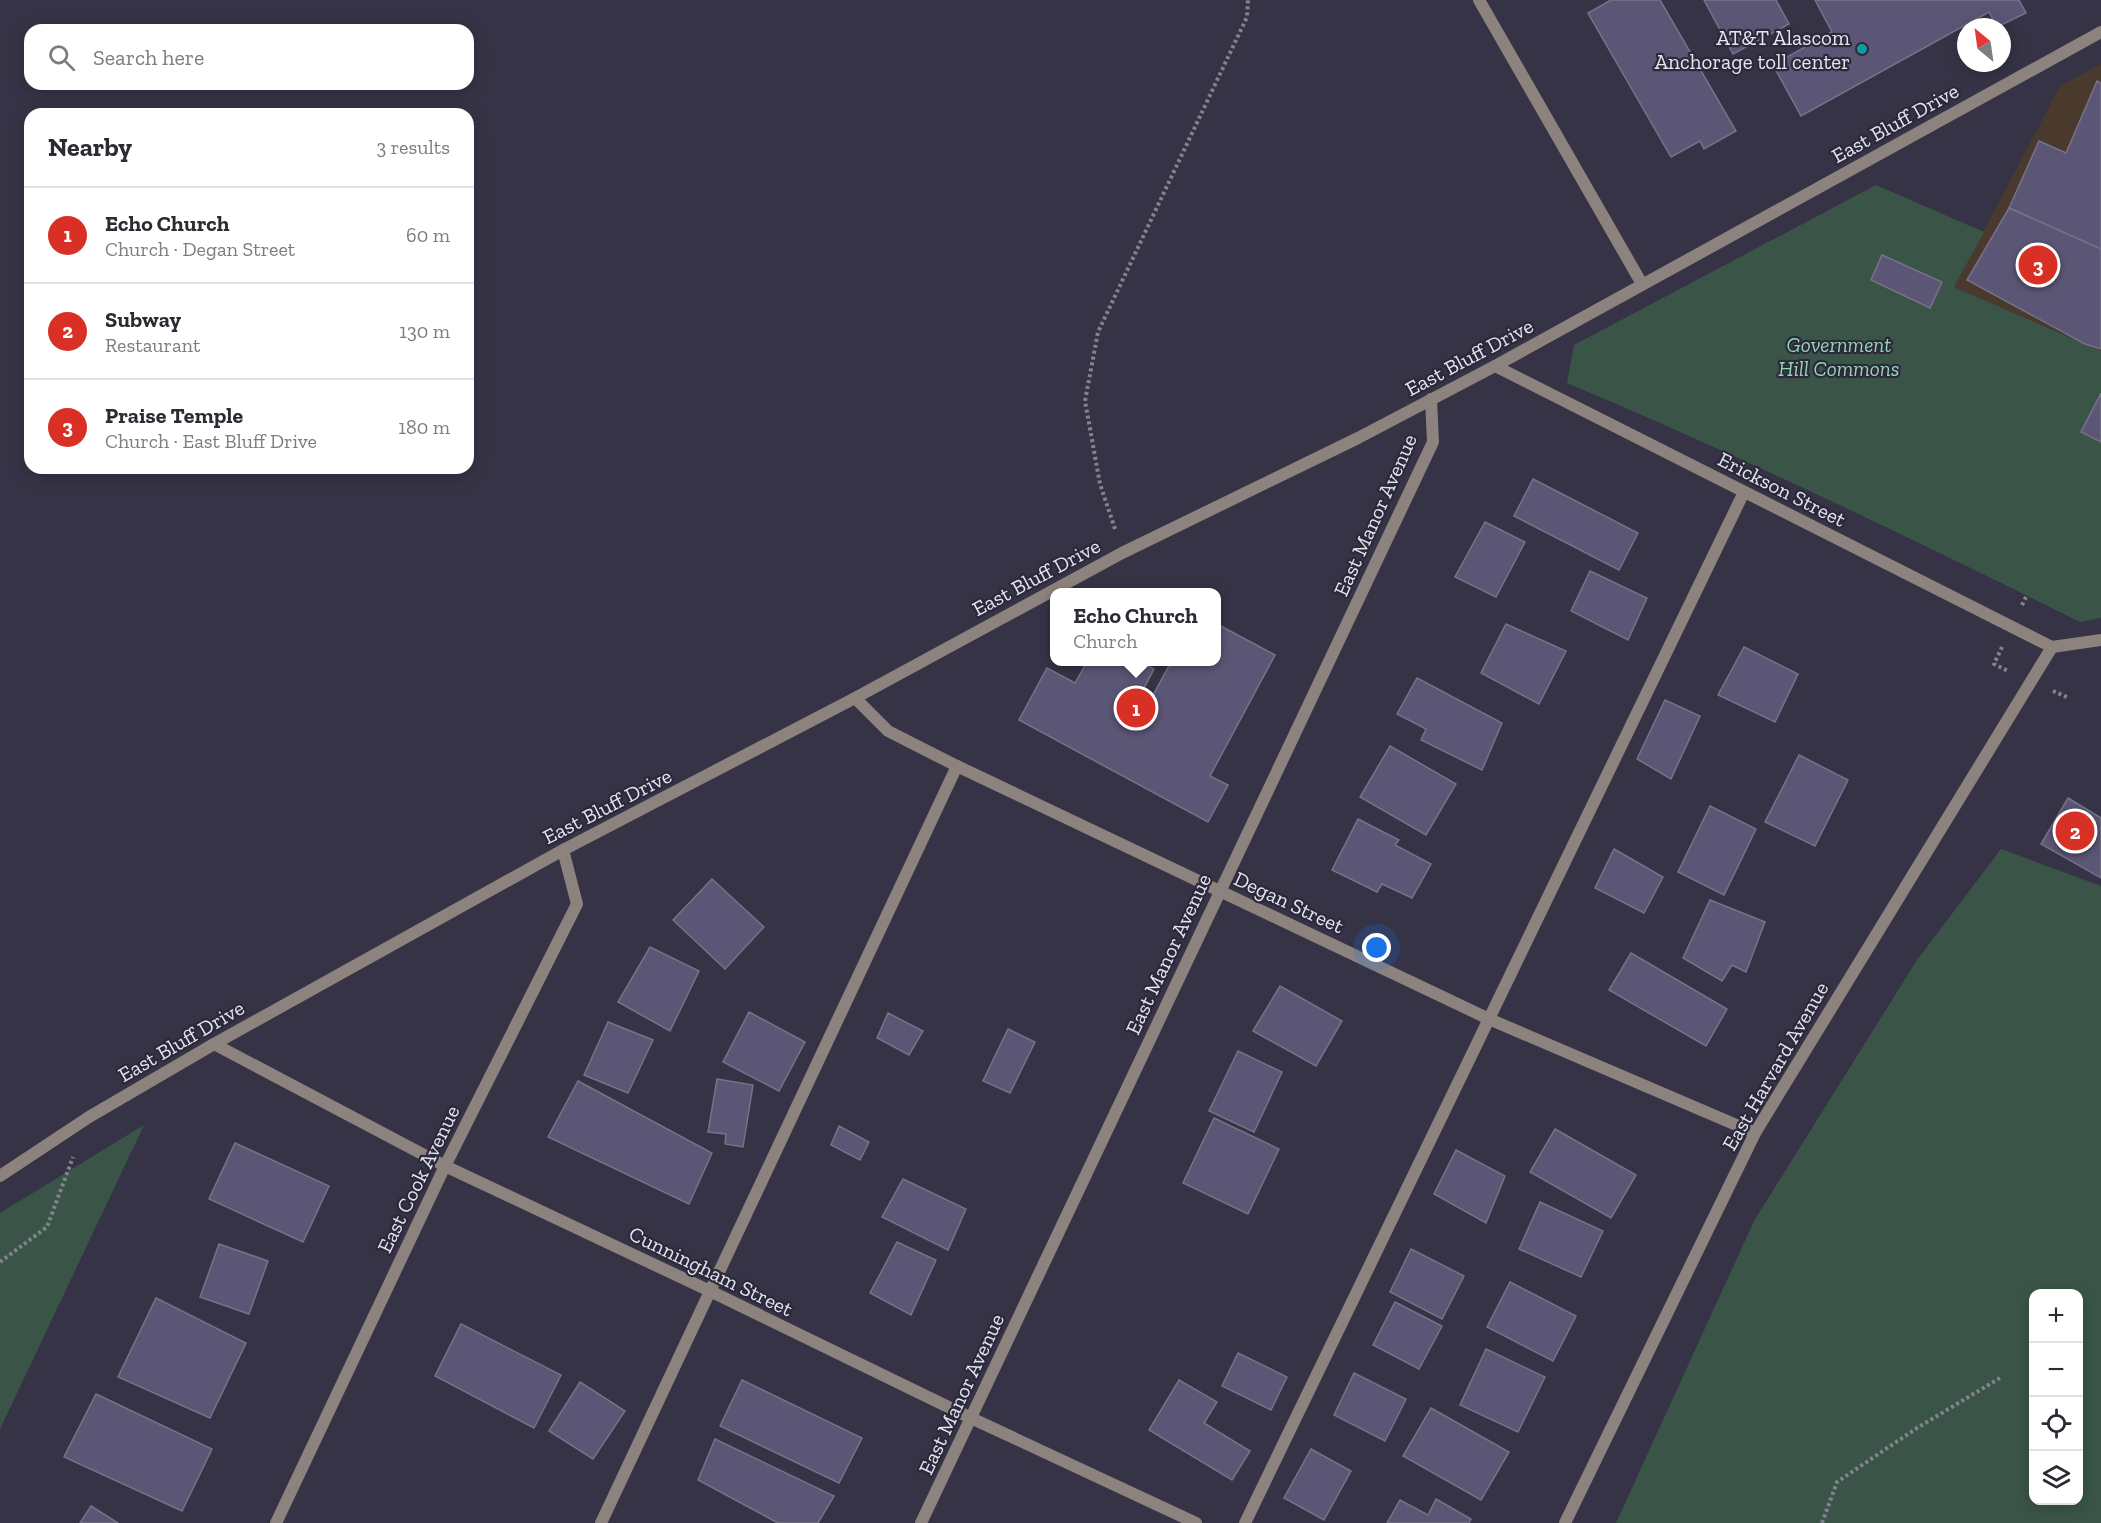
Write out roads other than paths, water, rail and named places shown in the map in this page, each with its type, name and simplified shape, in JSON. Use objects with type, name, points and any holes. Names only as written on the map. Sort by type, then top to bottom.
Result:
[{"type":"street","points":[[1479,0],[1642,284]]},
{"type":"street","name":"East Bluff Drive","points":[[1058,588],[1122,553],[1358,438],[1494,366],[2101,32]]},
{"type":"street","name":"Erickson Street","points":[[1494,366],[2052,647]]},
{"type":"street","name":"East Manor Avenue","points":[[921,1523],[1433,442],[1431,399]]},
{"type":"street","points":[[1245,1523],[1744,492]]},
{"type":"street","name":"East Bluff Drive","points":[[0,1176],[88,1117],[214,1044],[563,850],[855,698],[1050,592]]},
{"type":"street","points":[[2052,647],[2101,640]]},
{"type":"street","name":"East Harvard Avenue","points":[[1565,1523],[1755,1133],[2052,647]]},
{"type":"street","name":"Degan Street","points":[[855,698],[888,730],[957,766],[1489,1018],[1755,1133]]},
{"type":"street","points":[[601,1523],[957,766]]},
{"type":"street","name":"East Cook Avenue","points":[[276,1523],[445,1166],[577,904],[563,850]]},
{"type":"street","name":"Cunningham Street","points":[[214,1044],[445,1166],[1196,1523]]},
{"type":"place","name":"AT&T Alascom Anchorage toll center","points":[[1862,49]]},
{"type":"place","name":"Praise Temple","points":[[2038,265]]},
{"type":"place","name":"Echo Church","points":[[1136,708]]},
{"type":"place","name":"Subway","points":[[2075,831]]},
{"type":"park label","name":"Government Hill Commons","points":[[1839,356]]}]
